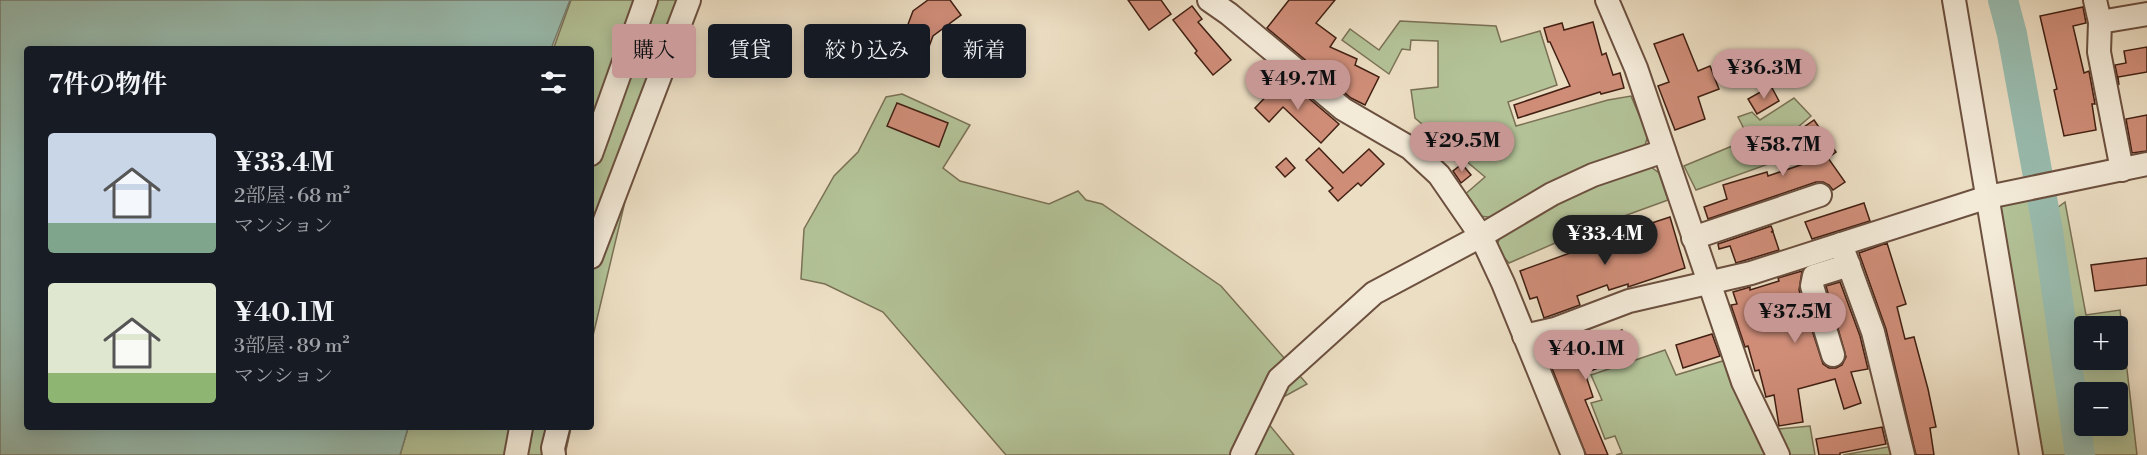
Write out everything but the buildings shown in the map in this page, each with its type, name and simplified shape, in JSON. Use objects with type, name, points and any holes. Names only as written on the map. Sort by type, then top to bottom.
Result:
[{"type":"street","points":[[594,146],[646,0]]},
{"type":"street","points":[[594,248],[689,0]]},
{"type":"street","points":[[1209,0],[1229,14],[1342,109],[1410,148],[1438,175],[1481,236],[1503,283],[1573,455]]},
{"type":"street","points":[[1607,0],[1636,68],[1743,382],[1778,455]]},
{"type":"street","points":[[1954,0],[1995,196],[2031,455]]},
{"type":"street","points":[[2096,0],[2100,22],[2099,52],[2122,170]]},
{"type":"street","points":[[2100,22],[2147,15]]},
{"type":"street","points":[[1242,455],[1279,379],[1374,293],[1481,236],[1552,194],[1593,175],[1664,151]]},
{"type":"street","points":[[1524,336],[1555,329],[1629,301],[1751,273],[1995,196],[2147,165]]},
{"type":"street","points":[[1693,238],[1820,195]]},
{"type":"street","points":[[1841,244],[1873,332],[1903,455]]},
{"type":"street","points":[[1833,355],[1812,286],[1814,276],[1849,265]]},
{"type":"street","points":[[516,455],[521,430]]},
{"type":"street","points":[[554,455],[553,448],[558,430]]},
{"type":"shaded area","points":[[0,0],[570,0],[552,46],[24,46],[24,430],[407,430],[400,455],[0,455]]},
{"type":"shaded area","points":[[571,0],[686,0],[678,24],[612,24],[612,78],[661,78],[633,168],[594,331],[594,46],[554,46]]},
{"type":"shaded area","points":[[1400,21],[1496,26],[1501,42],[1540,31],[1557,85],[1508,102],[1516,126],[1608,100],[1631,96],[1648,136],[1643,151],[1497,218],[1479,216],[1463,196],[1485,177],[1415,118],[1411,90],[1438,87],[1438,41],[1411,40],[1410,50],[1402,49],[1389,74],[1342,40],[1350,29],[1379,50]]},
{"type":"shaded area","points":[[902,94],[970,125],[943,168],[960,181],[1049,204],[1078,191],[1086,200],[1102,204],[1221,286],[1307,384],[1258,411],[1294,455],[1006,455],[883,312],[825,284],[801,279],[804,229],[834,176],[858,152],[886,97]]},
{"type":"shaded area","points":[[1794,98],[1811,116],[1791,133],[1794,146],[1793,155],[1696,190],[1684,166],[1749,139],[1738,117],[1752,112],[1760,120]]},
{"type":"shaded area","points":[[1647,164],[1659,173],[1668,200],[1583,231],[1509,263],[1496,248],[1503,229],[1556,201]]},
{"type":"shaded area","points":[[2037,194],[2041,220],[2065,202],[2086,315],[2120,310],[2121,316],[2074,316],[2074,370],[2127,370],[2137,455],[2038,455],[1997,206]]},
{"type":"shaded area","points":[[1665,350],[1676,375],[1726,360],[1769,455],[1616,455],[1622,453],[1615,436],[1605,439],[1591,403],[1602,400],[1591,375]]},
{"type":"shaded area","points":[[1810,426],[1815,455],[1788,455],[1778,429]]},
{"type":"shaded area","points":[[407,430],[571,430],[565,455],[400,455]]},
{"type":"shaded area","points":[[1893,446],[1895,455],[1843,455]]},
{"type":"waterway","points":[[2003,0],[2012,34],[2048,231],[2080,455]]}]
